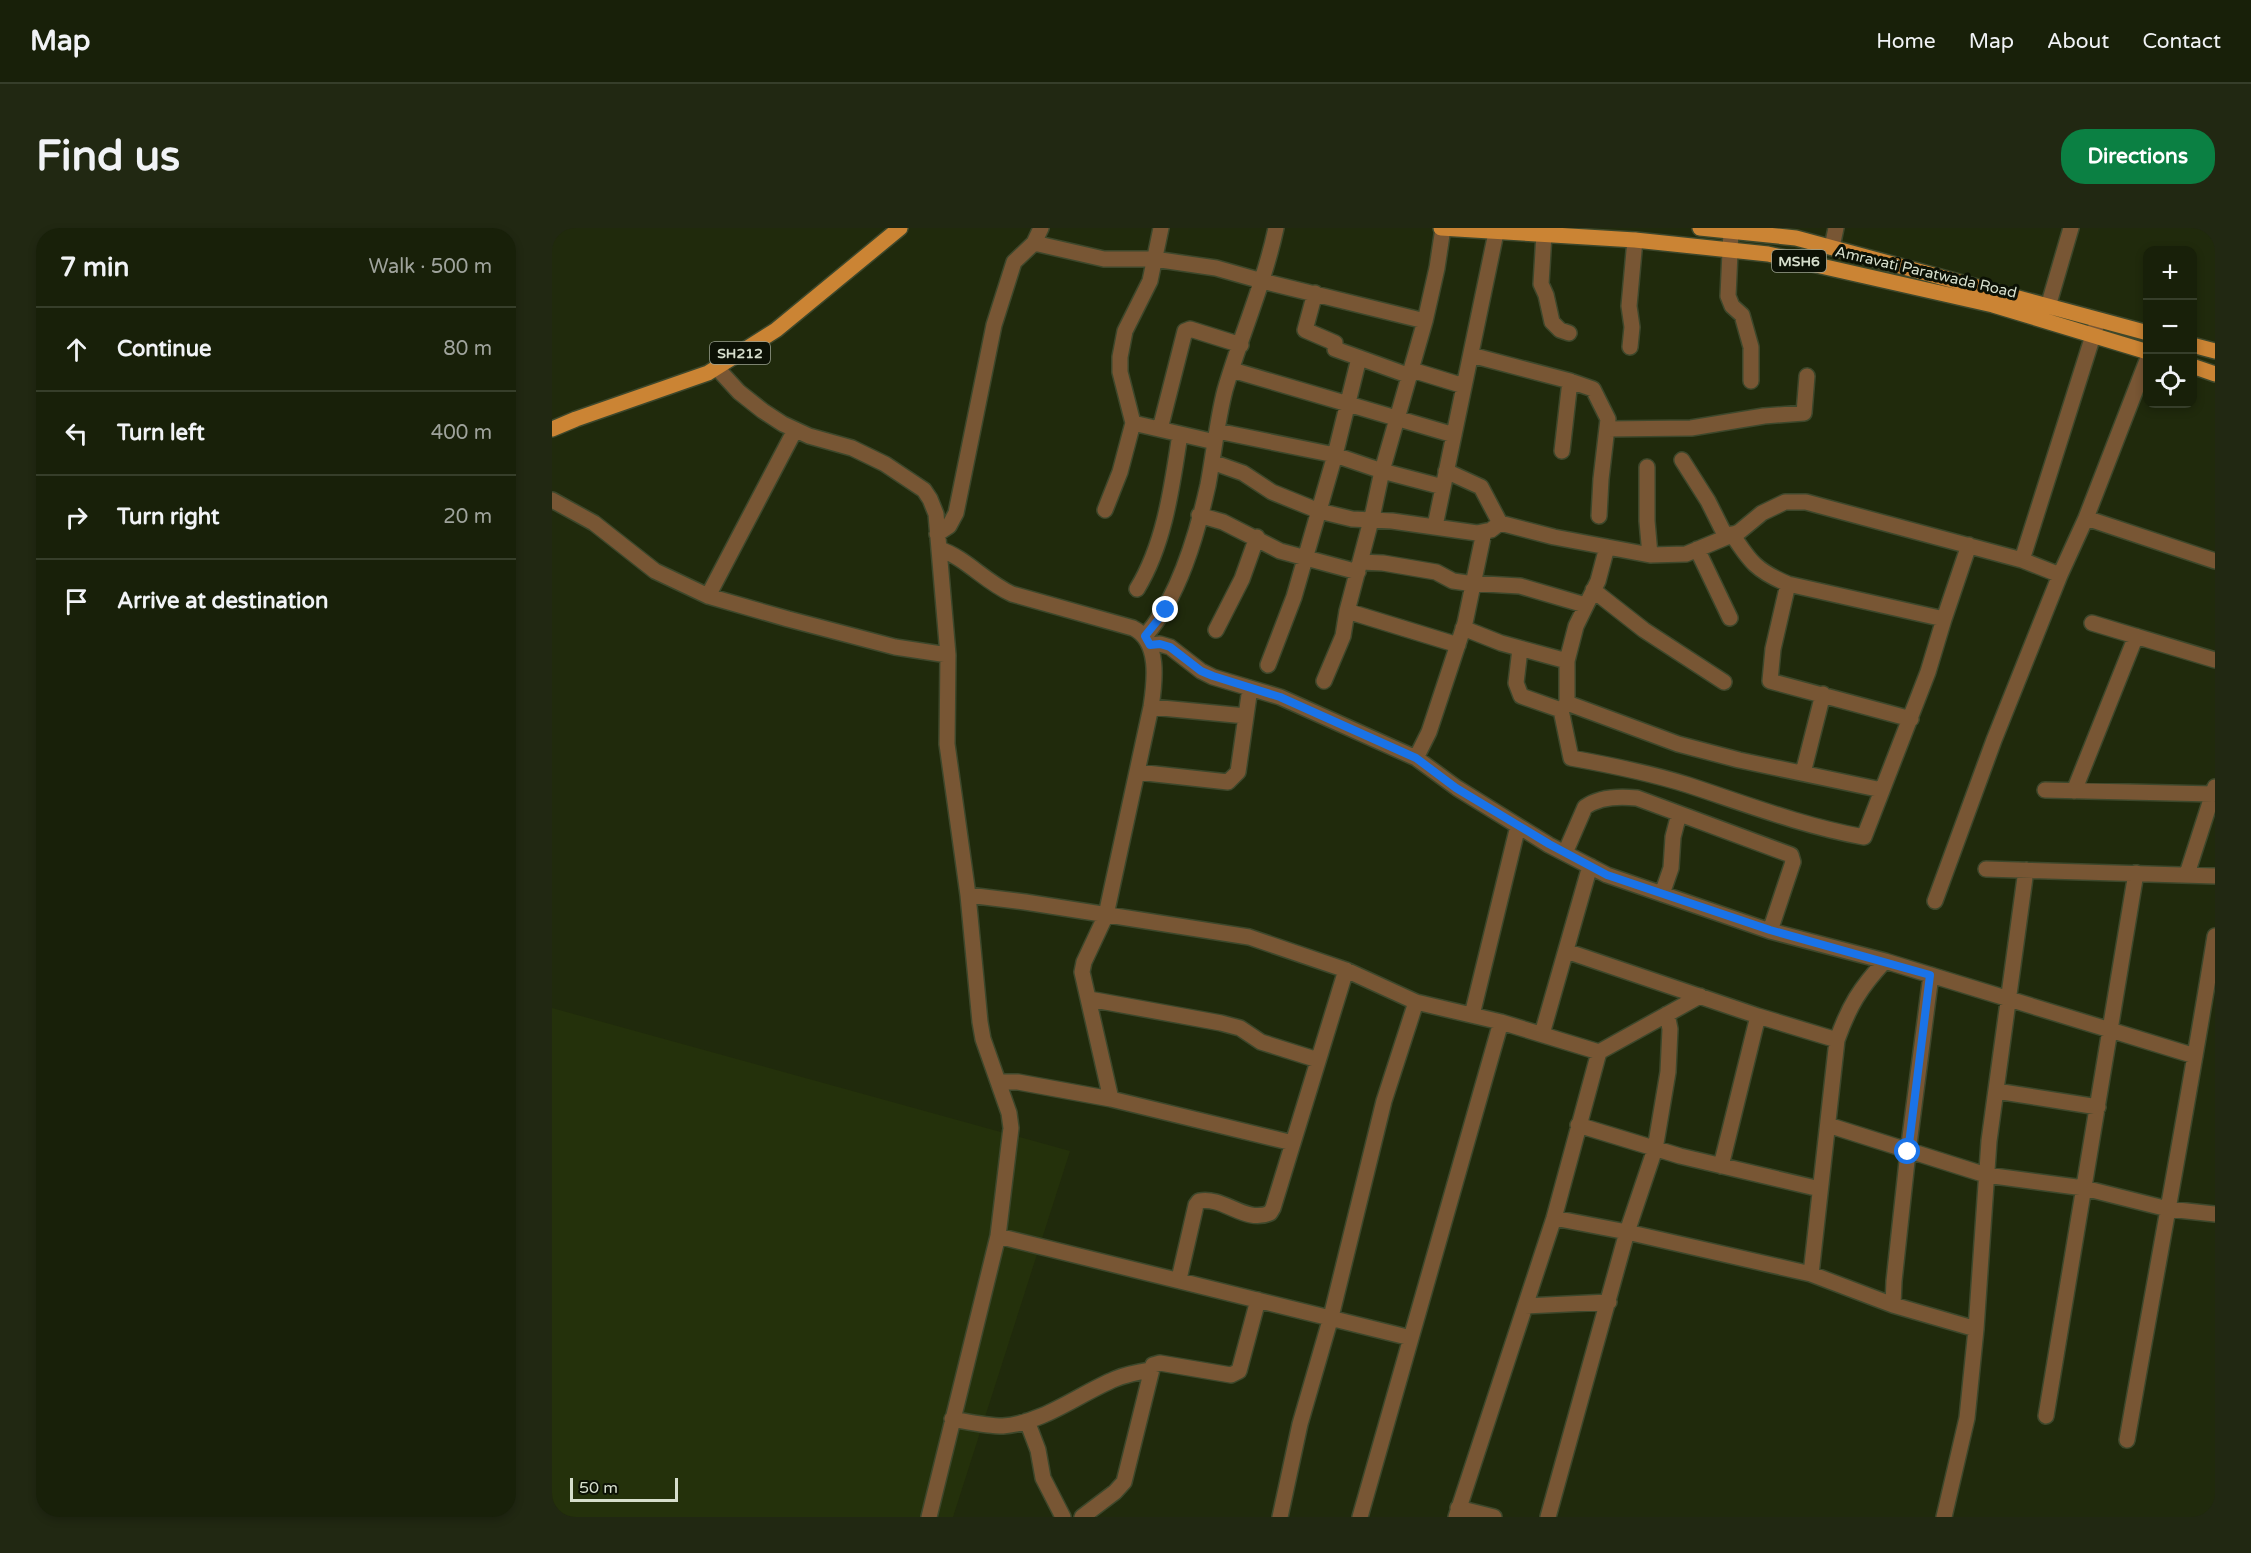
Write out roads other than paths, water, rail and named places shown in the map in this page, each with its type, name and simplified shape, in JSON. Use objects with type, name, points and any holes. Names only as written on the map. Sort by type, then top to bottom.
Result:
[{"type":"main road","name":"SH212","points":[[552,429],[576,418],[717,368],[776,330],[900,228]]},
{"type":"main road","name":"Amravati Paratwada Road","points":[[1442,228],[1635,240],[1768,254],[1993,304],[2098,319],[2143,332]]},
{"type":"main road","name":"Amravati Paratwada Road","points":[[1700,228],[1797,238],[1832,247],[2046,313],[2093,335],[2143,350]]},
{"type":"main road","points":[[2197,346],[2215,351]]},
{"type":"main road","points":[[2197,367],[2215,374]]},
{"type":"street","points":[[938,541],[950,526],[956,513],[994,325],[1014,262],[1034,243],[1041,228]]},
{"type":"street","points":[[1105,510],[1120,472],[1133,423],[1122,381],[1120,357],[1125,331],[1146,290],[1161,228]]},
{"type":"street","points":[[1111,1099],[1083,978],[1083,962],[1106,915],[1151,707],[1154,682],[1148,641],[1166,610],[1186,563],[1212,462],[1225,391],[1262,281],[1276,228]]},
{"type":"street","points":[[1324,681],[1342,636],[1372,520],[1382,471],[1425,321],[1437,268],[1442,228]]},
{"type":"street","points":[[1832,247],[1836,228]]},
{"type":"street","points":[[2046,313],[2072,228]]},
{"type":"street","points":[[1435,526],[1497,230]]},
{"type":"street","points":[[1731,230],[1728,250],[1728,296],[1732,306],[1742,315],[1751,347],[1751,381]]},
{"type":"street","points":[[1544,234],[1541,284],[1552,322],[1560,330],[1569,333]]},
{"type":"street","points":[[1630,347],[1632,327],[1629,306],[1635,240]]},
{"type":"street","points":[[1034,243],[1104,259],[1154,259],[1216,268],[1425,321]]},
{"type":"street","points":[[1315,293],[1305,330],[1335,343],[1335,349],[1411,373],[1464,386]]},
{"type":"street","points":[[2022,560],[2098,319]]},
{"type":"street","points":[[1160,429],[1185,331],[1190,329],[1240,345]]},
{"type":"street","points":[[1470,355],[1593,389],[1608,419],[1600,479],[1599,516]]},
{"type":"street","points":[[1268,665],[1294,597],[1335,455],[1359,358]]},
{"type":"street","points":[[717,368],[739,392],[763,411],[795,430],[852,448],[885,464],[915,483],[924,490],[936,514],[948,655],[947,744],[968,895],[980,1023],[1009,1113],[1011,1128],[998,1236],[929,1517]]},
{"type":"street","points":[[1232,370],[1454,435]]},
{"type":"street","points":[[1935,901],[1995,740],[2143,371]]},
{"type":"street","points":[[1607,429],[1691,428],[1804,412],[1807,376]]},
{"type":"street","points":[[1562,451],[1570,381]]},
{"type":"street","points":[[1133,423],[1180,434],[1216,436],[1335,455],[1382,471],[1443,487]]},
{"type":"street","points":[[708,596],[795,430]]},
{"type":"street","points":[[1137,589],[1146,574],[1161,534],[1180,434]]},
{"type":"street","points":[[1682,460],[1729,536],[1764,573],[1788,584],[1944,619]]},
{"type":"street","points":[[1212,462],[1243,473],[1272,492],[1319,511],[1352,519],[1392,520],[1477,533],[1484,532],[1500,523],[1554,537],[1650,555],[1686,554],[1739,532],[1762,513],[1785,502],[1806,502],[1970,545],[2022,560],[2060,575]]},
{"type":"street","points":[[1647,467],[1647,520],[1650,555]]},
{"type":"street","points":[[1446,471],[1481,487],[1500,523]]},
{"type":"street","points":[[552,500],[615,537],[655,571],[708,596],[788,620],[895,647],[948,655]]},
{"type":"street","points":[[1199,515],[1223,522],[1257,537],[1280,551],[1305,559],[1360,567],[1383,563],[1436,572],[1453,580],[1520,586],[1585,605]]},
{"type":"street","points":[[2085,518],[2215,561]]},
{"type":"street","points":[[1416,758],[1429,732],[1458,645],[1484,532]]},
{"type":"street","points":[[1216,630],[1242,579],[1257,537]]},
{"type":"street","points":[[938,541],[997,587],[1012,594],[1133,628],[1148,641],[1170,647],[1201,671],[1295,703],[1416,758],[1456,788],[1518,826],[1607,875],[1770,930],[1885,961],[2195,1056]]},
{"type":"street","points":[[1607,547],[1593,590],[1576,626],[1567,661],[1564,706],[1571,758],[1617,766],[1686,784],[1778,817],[1864,837],[1911,719],[1970,545]]},
{"type":"street","points":[[1697,549],[1730,618]]},
{"type":"street","points":[[1788,584],[1773,649],[1770,681],[1911,719]]},
{"type":"street","points":[[1593,590],[1644,630],[1724,682]]},
{"type":"street","points":[[1347,611],[1458,645]]},
{"type":"street","points":[[2092,623],[2215,660]]},
{"type":"street","points":[[1463,628],[1520,649],[1567,661]]},
{"type":"street","points":[[2074,791],[2136,636]]},
{"type":"street","points":[[1520,649],[1516,683],[1521,696],[1564,706],[1678,744],[1740,760],[1882,790]]},
{"type":"street","points":[[1137,772],[1228,782],[1238,772],[1250,688]]},
{"type":"street","points":[[1803,773],[1823,694]]},
{"type":"street","points":[[1151,707],[1246,716]]},
{"type":"street","points":[[2045,790],[2214,791],[2187,874]]},
{"type":"street","points":[[1565,853],[1584,807],[1600,799],[1637,798],[1792,857],[1793,862],[1770,930]]},
{"type":"street","points":[[1662,894],[1671,868],[1673,837],[1679,814]]},
{"type":"street","points":[[1472,1015],[1518,826]]},
{"type":"street","points":[[1542,1034],[1590,866]]},
{"type":"street","points":[[1986,869],[2215,876]]},
{"type":"street","points":[[1944,1517],[1966,1418],[1976,1329],[1986,1175],[2026,870]]},
{"type":"street","points":[[2046,1416],[2136,873]]},
{"type":"street","points":[[968,895],[994,897],[1249,937],[1346,970],[1416,1002],[1501,1022],[1599,1052]]},
{"type":"street","points":[[2127,1440],[2215,936]]},
{"type":"street","points":[[1566,951],[1758,1016],[1837,1040]]},
{"type":"street","points":[[1811,1274],[1837,1040],[1848,1009],[1870,977],[1885,961]]},
{"type":"street","points":[[1179,1279],[1196,1204],[1199,1201],[1211,1201],[1255,1216],[1270,1213],[1273,1208],[1346,970]]},
{"type":"street","points":[[1893,1305],[1908,1152],[1930,975]]},
{"type":"street","points":[[1494,1517],[1457,1513],[1554,1218],[1599,1052],[1700,996]]},
{"type":"street","points":[[1089,999],[1240,1028],[1262,1042],[1318,1060]]},
{"type":"street","points":[[1280,1517],[1300,1424],[1331,1317],[1384,1101],[1416,1002]]},
{"type":"street","points":[[1548,1517],[1627,1233],[1655,1149],[1668,1072],[1670,1029],[1667,1014]]},
{"type":"street","points":[[1721,1166],[1758,1016]]},
{"type":"street","points":[[1360,1517],[1501,1022]]},
{"type":"street","points":[[998,1082],[1017,1082],[1111,1099],[1293,1143]]},
{"type":"street","points":[[1996,1091],[2098,1107]]},
{"type":"street","points":[[1578,1125],[1655,1149],[1820,1189]]},
{"type":"street","points":[[1828,1125],[1986,1175],[2084,1188],[2168,1209],[2215,1214]]},
{"type":"street","points":[[1554,1218],[1811,1274],[1893,1305],[1976,1329]]},
{"type":"street","points":[[998,1236],[1411,1338]]},
{"type":"street","points":[[1082,1517],[1115,1492],[1124,1482],[1153,1365],[1160,1363],[1236,1374],[1239,1371],[1258,1300]]},
{"type":"street","points":[[1525,1306],[1609,1302]]},
{"type":"street","points":[[952,1419],[990,1426],[1006,1426],[1026,1421],[1128,1374],[1151,1370]]},
{"type":"street","points":[[1026,1421],[1038,1450],[1042,1478],[1063,1517]]}]
